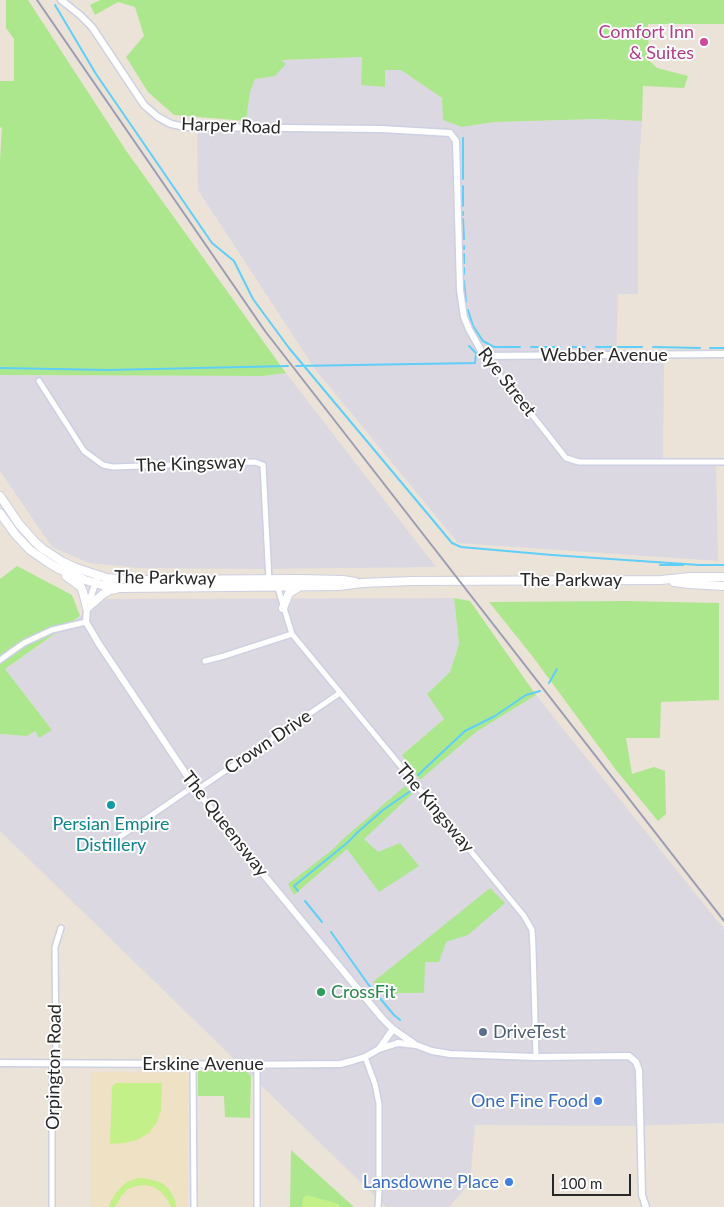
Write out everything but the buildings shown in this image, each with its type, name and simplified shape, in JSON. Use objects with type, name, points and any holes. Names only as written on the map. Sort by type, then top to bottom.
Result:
[{"type":"main road","name":"The Parkway","points":[[0,496],[19,524],[43,549],[96,579],[121,588],[343,580],[362,583]]},
{"type":"main road","name":"The Parkway","points":[[0,513],[15,534],[30,550],[53,566],[70,574],[96,579],[339,586],[362,583],[468,580],[661,580],[690,577],[724,578]]},
{"type":"main road","points":[[53,566],[81,587],[84,592],[87,608]]},
{"type":"main road","name":"The Parkway","points":[[661,580],[724,586]]},
{"type":"main road","points":[[283,608],[289,593],[299,586]]},
{"type":"main road","points":[[87,608],[103,594],[110,590],[121,588]]},
{"type":"street","name":"Harper Road","points":[[61,0],[80,14],[92,27],[144,105],[158,117],[171,124],[185,127],[381,129],[444,132],[450,133],[456,141]]},
{"type":"street","name":"Rye Street","points":[[456,141],[460,290],[464,317],[484,356],[566,458],[579,462],[724,462]]},
{"type":"street","name":"Webber Avenue","points":[[484,356],[724,354]]},
{"type":"street","name":"The Kingsway","points":[[39,381],[84,451],[103,464],[113,467],[255,462],[263,465],[273,583],[292,634],[524,916],[532,930],[536,1057]]},
{"type":"street","points":[[0,660],[24,643],[52,630],[86,622],[87,608],[96,579]]},
{"type":"street","name":"The Queensway","points":[[86,622],[195,788],[226,829],[382,1018],[393,1029],[416,1045]]},
{"type":"street","points":[[205,661],[292,634]]},
{"type":"street","name":"Crown Drive","points":[[108,845],[340,693]]},
{"type":"street","name":"Orpington Road","points":[[52,1207],[52,1070],[55,1064],[55,947],[61,928]]},
{"type":"street","name":"Erskine Avenue","points":[[0,1063],[340,1064],[365,1057],[379,1049],[393,1029]]},
{"type":"street","points":[[379,1049],[398,1043],[416,1045],[432,1051],[450,1054],[536,1057],[628,1056],[636,1062],[639,1070],[642,1195],[645,1207]]},
{"type":"street","points":[[365,1057],[375,1084],[378,1104],[378,1207]]},
{"type":"street","points":[[193,1064],[194,1207]]},
{"type":"street","points":[[257,1064],[257,1207]]},
{"type":"shaded area","points":[[362,57],[361,85],[385,70],[401,70],[442,98],[462,127],[495,122],[596,119],[642,121],[638,178],[638,294],[618,294],[616,360],[664,360],[663,466],[716,466],[718,561],[458,543],[315,369],[198,190],[197,130],[245,130],[250,92],[255,79],[280,60]]},
{"type":"shaded area","points":[[286,373],[436,567],[139,568],[89,563],[52,547],[0,471],[0,375],[263,376]]},
{"type":"shaded area","points":[[454,598],[459,644],[450,672],[427,694],[444,719],[402,755],[476,732],[536,695],[724,929],[724,1123],[628,1126],[475,1125],[470,1183],[449,1207],[386,1207],[0,831],[0,734],[27,736],[35,731],[52,730],[5,669],[105,599]]},
{"type":"shaded area","points":[[91,1072],[188,1073],[188,1207],[91,1207]]},
{"type":"green space","points":[[6,0],[28,0],[127,152],[286,373],[263,376],[0,375],[0,160],[2,128],[0,127],[0,81],[14,81],[14,39],[6,28]]},
{"type":"green space","points":[[100,0],[724,0],[724,24],[648,24],[649,60],[657,68],[688,76],[684,88],[643,86],[642,121],[596,119],[495,122],[462,127],[443,120],[442,98],[401,70],[385,70],[385,87],[361,85],[362,57],[281,60],[286,64],[275,76],[255,79],[250,92],[246,121],[174,115],[148,92],[126,57],[144,36],[135,7],[118,2],[95,15],[90,5]]},
{"type":"green space","points":[[17,566],[72,595],[80,616],[5,669],[52,730],[39,738],[35,731],[27,736],[0,734],[0,579]]},
{"type":"green space","points":[[454,598],[470,601],[536,695],[476,732],[420,780],[402,755],[444,719],[427,694],[450,672],[459,644]]},
{"type":"green space","points":[[625,601],[719,603],[719,700],[661,702],[660,738],[626,738],[632,774],[654,767],[665,771],[666,814],[658,821],[616,770],[533,657],[489,602]]},
{"type":"green space","points":[[405,786],[412,794],[364,839],[378,852],[400,843],[419,866],[379,892],[347,849],[294,895],[288,884],[332,850]]},
{"type":"green space","points":[[490,888],[505,903],[468,935],[446,942],[439,962],[425,962],[424,993],[398,993],[387,999],[373,982]]},
{"type":"green space","points":[[245,1070],[251,1076],[250,1118],[225,1117],[224,1096],[198,1096],[198,1071]]},
{"type":"green space","points":[[116,1083],[162,1083],[161,1110],[157,1122],[149,1133],[137,1140],[110,1144],[112,1087]]},
{"type":"green space","points":[[291,1150],[354,1207],[290,1207]]},
{"type":"green space","points":[[138,1178],[162,1183],[169,1189],[175,1200],[176,1207],[171,1207],[167,1199],[154,1187],[145,1185],[128,1189],[115,1207],[109,1207],[117,1191],[127,1182]]},
{"type":"green space","points":[[307,1195],[339,1204],[339,1207],[302,1207],[303,1198]]},
{"type":"waterway","points":[[55,5],[96,74],[212,243],[234,261],[253,299],[289,348],[452,543],[461,547],[699,565]]},
{"type":"waterway","points":[[463,138],[463,179]]},
{"type":"waterway","points":[[463,186],[463,206]]},
{"type":"waterway","points":[[463,219],[464,239]]},
{"type":"waterway","points":[[464,254],[464,263]]},
{"type":"waterway","points":[[464,268],[464,274]]},
{"type":"waterway","points":[[464,281],[466,301]]},
{"type":"waterway","points":[[468,310],[473,326],[483,341],[494,347],[520,347]]},
{"type":"waterway","points":[[296,366],[475,363],[476,353],[469,346]]},
{"type":"waterway","points":[[531,347],[560,347]]},
{"type":"waterway","points":[[572,347],[585,347]]},
{"type":"waterway","points":[[596,347],[642,347]]},
{"type":"waterway","points":[[653,347],[700,348]]},
{"type":"waterway","points":[[710,348],[724,348]]},
{"type":"waterway","points":[[0,368],[108,370],[288,366]]},
{"type":"waterway","points":[[682,565],[660,565],[683,565]]},
{"type":"waterway","points":[[698,565],[724,565]]},
{"type":"waterway","points":[[549,683],[557,669]]},
{"type":"waterway","points":[[418,775],[465,731],[495,716],[526,695],[540,691]]},
{"type":"waterway","points":[[298,891],[294,886],[347,843],[383,810],[412,790]]},
{"type":"waterway","points":[[305,901],[322,922]]},
{"type":"waterway","points":[[331,932],[368,984],[400,1020]]},
{"type":"railway","points":[[37,0],[265,331],[724,921]]},
{"type":"place","name":"Comfort Inn & Suites","points":[[704,42]]},
{"type":"place","name":"Persian Empire Distillery","points":[[111,805]]},
{"type":"place","name":"CrossFit","points":[[321,992]]},
{"type":"place","name":"DriveTest","points":[[483,1032]]},
{"type":"place","name":"One Fine Food","points":[[598,1101]]},
{"type":"place","name":"Lansdowne Place","points":[[509,1182]]}]
